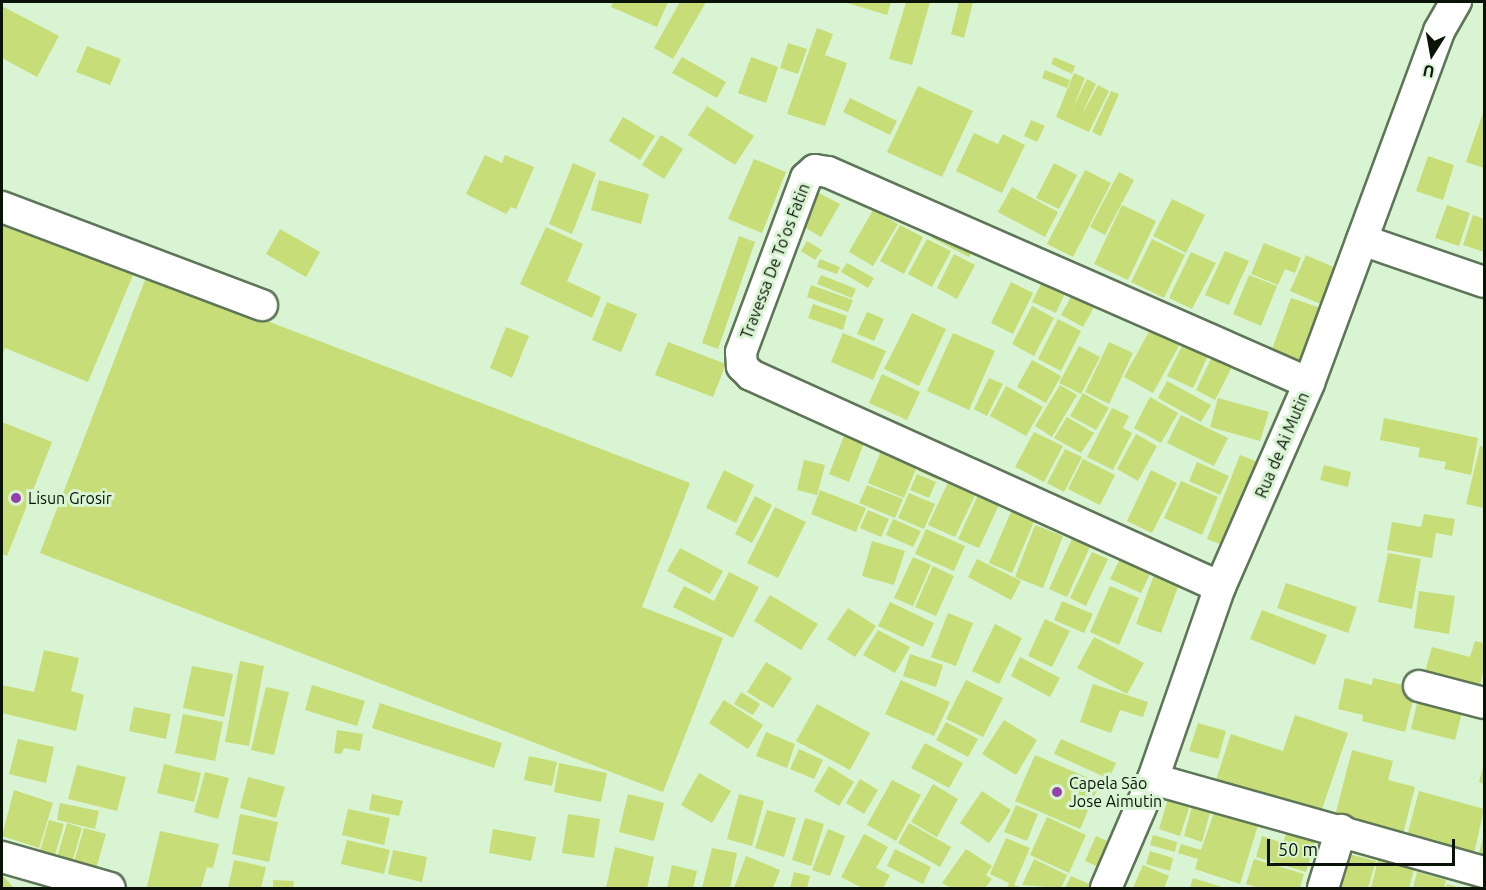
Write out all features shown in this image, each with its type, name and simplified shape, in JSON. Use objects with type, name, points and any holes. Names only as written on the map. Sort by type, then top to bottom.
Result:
[{"type":"street","name":"Rua de Ai Mutin","points":[[1106,888],[1153,779],[1220,587],[1309,383],[1439,31],[1456,2]]},
{"type":"street","name":"Travessa De To’os Fatin","points":[[1220,587],[751,375],[741,366],[741,352],[806,178],[815,170],[828,172],[1309,383]]},
{"type":"street","points":[[2,207],[262,305]]},
{"type":"street","points":[[1362,240],[1485,282]]},
{"type":"street","points":[[1419,686],[1485,703]]},
{"type":"street","points":[[1153,779],[1341,830],[1481,877]]},
{"type":"street","points":[[1323,888],[1341,830]]},
{"type":"street","points":[[2,857],[110,888]]},
{"type":"building","points":[[613,2],[668,2],[657,27],[611,7]]},
{"type":"building","points":[[680,2],[706,2],[673,59],[654,48]]},
{"type":"building","points":[[844,2],[891,2],[887,15]]},
{"type":"building","points":[[906,2],[930,2],[912,65],[889,59]]},
{"type":"building","points":[[959,2],[973,2],[964,38],[951,34]]},
{"type":"building","points":[[2,6],[59,36],[37,77],[2,58]]},
{"type":"building","points":[[817,28],[833,34],[825,55],[847,63],[825,126],[787,114]]},
{"type":"building","points":[[788,43],[807,49],[798,74],[780,68]]},
{"type":"building","points":[[87,46],[121,59],[110,85],[76,72]]},
{"type":"building","points":[[682,57],[726,82],[717,98],[672,73]]},
{"type":"building","points":[[751,57],[778,67],[766,103],[738,93]]},
{"type":"building","points":[[1054,57],[1075,66],[1072,74],[1051,64]]},
{"type":"building","points":[[1045,70],[1070,80],[1067,88],[1042,78]]},
{"type":"building","points":[[1074,73],[1085,78],[1072,110],[1087,79],[1096,84],[1080,118],[1098,85],[1109,91],[1089,132],[1056,117]]},
{"type":"building","points":[[918,86],[973,111],[942,177],[887,152]]},
{"type":"building","points":[[1111,91],[1119,94],[1101,136],[1092,132]]},
{"type":"building","points":[[850,98],[897,121],[890,135],[843,112]]},
{"type":"building","points":[[707,106],[754,136],[735,165],[688,135]]},
{"type":"building","points":[[1484,110],[1484,168],[1466,162]]},
{"type":"building","points":[[623,117],[655,136],[640,160],[609,141]]},
{"type":"building","points":[[1031,120],[1045,126],[1037,142],[1024,136]]},
{"type":"building","points":[[974,133],[998,144],[1003,134],[1025,145],[1002,193],[956,171]]},
{"type":"building","points":[[661,135],[683,149],[664,179],[642,165]]},
{"type":"building","points":[[485,155],[502,163],[505,155],[534,167],[516,209],[511,207],[506,214],[466,194]]},
{"type":"building","points":[[1428,156],[1454,165],[1443,200],[1416,191]]},
{"type":"building","points":[[754,159],[786,172],[762,233],[728,219]]},
{"type":"building","points":[[573,163],[596,173],[572,234],[549,224]]},
{"type":"building","points":[[1054,163],[1077,175],[1059,209],[1036,198]]},
{"type":"building","points":[[1085,170],[1111,183],[1073,257],[1047,244]]},
{"type":"building","points":[[1119,172],[1134,180],[1105,235],[1090,227]]},
{"type":"building","points":[[599,180],[649,194],[641,224],[591,210]]},
{"type":"building","points":[[1012,187],[1058,212],[1045,237],[998,212]]},
{"type":"building","points":[[815,191],[840,204],[821,237],[797,223]]},
{"type":"building","points":[[1172,199],[1205,215],[1186,253],[1153,236]]},
{"type":"building","points":[[1122,205],[1156,221],[1128,280],[1094,264]]},
{"type":"building","points":[[1447,205],[1470,213],[1459,246],[1435,238]]},
{"type":"building","points":[[873,210],[898,224],[873,266],[849,252]]},
{"type":"building","points":[[2,212],[136,268],[88,382],[5,348],[2,356]]},
{"type":"building","points":[[1473,215],[1484,219],[1484,252],[1463,245]]},
{"type":"building","points":[[940,221],[978,241],[969,257],[932,238]]},
{"type":"building","points":[[900,225],[923,237],[904,274],[880,261]]},
{"type":"building","points":[[546,227],[583,244],[567,281],[601,297],[592,318],[520,284]]},
{"type":"building","points":[[280,229],[320,252],[306,277],[266,254]]},
{"type":"building","points":[[739,236],[755,242],[718,349],[702,343]]},
{"type":"building","points":[[927,239],[951,251],[932,287],[908,274]]},
{"type":"building","points":[[1152,239],[1185,255],[1164,298],[1131,282]]},
{"type":"building","points":[[807,241],[822,250],[815,260],[801,251]]},
{"type":"building","points":[[1264,243],[1301,258],[1295,273],[1285,269],[1278,285],[1251,274]]},
{"type":"building","points":[[1225,251],[1249,261],[1229,305],[1205,295]]},
{"type":"building","points":[[1191,252],[1216,263],[1192,309],[1169,298]]},
{"type":"building","points":[[954,254],[975,265],[957,299],[937,288]]},
{"type":"building","points":[[1306,255],[1347,273],[1332,309],[1290,291]]},
{"type":"building","points":[[820,259],[840,267],[837,274],[817,267]]},
{"type":"building","points":[[847,263],[874,278],[868,288],[841,272]]},
{"type":"building","points":[[147,275],[690,483],[642,607],[723,638],[663,792],[40,553]]},
{"type":"building","points":[[821,275],[856,289],[852,298],[817,284]]},
{"type":"building","points":[[1249,275],[1277,286],[1261,326],[1233,314]]},
{"type":"building","points":[[1043,280],[1066,291],[1056,313],[1032,302]]},
{"type":"building","points":[[1011,282],[1033,293],[1013,334],[991,323]]},
{"type":"building","points":[[811,285],[853,300],[848,312],[807,297]]},
{"type":"building","points":[[1076,288],[1098,300],[1083,327],[1061,315]]},
{"type":"building","points":[[1291,298],[1321,308],[1301,360],[1272,349]]},
{"type":"building","points":[[607,302],[637,314],[621,352],[592,340]]},
{"type":"building","points":[[813,304],[847,316],[843,330],[808,318]]},
{"type":"building","points":[[1032,306],[1054,318],[1034,356],[1012,344]]},
{"type":"building","points":[[867,312],[884,319],[874,341],[857,334]]},
{"type":"building","points":[[912,313],[946,329],[919,386],[884,369]]},
{"type":"building","points":[[1058,319],[1081,331],[1061,371],[1038,359]]},
{"type":"building","points":[[506,327],[529,336],[512,378],[490,368]]},
{"type":"building","points":[[1151,328],[1180,344],[1153,393],[1124,377]]},
{"type":"building","points":[[843,333],[886,351],[873,380],[831,362]]},
{"type":"building","points":[[953,333],[995,351],[969,410],[927,391]]},
{"type":"building","points":[[1186,338],[1211,349],[1193,388],[1167,376]]},
{"type":"building","points":[[668,342],[726,364],[713,397],[655,375]]},
{"type":"building","points":[[1109,342],[1133,353],[1109,404],[1085,392]]},
{"type":"building","points":[[1079,346],[1100,357],[1081,394],[1059,383]]},
{"type":"building","points":[[1214,353],[1234,363],[1215,400],[1196,390]]},
{"type":"building","points":[[1032,360],[1061,376],[1046,403],[1017,387]]},
{"type":"building","points":[[882,374],[920,392],[907,420],[869,403]]},
{"type":"building","points":[[989,378],[1003,384],[987,416],[974,409]]},
{"type":"building","points":[[1167,381],[1211,405],[1201,422],[1158,398]]},
{"type":"building","points":[[1060,385],[1077,395],[1052,437],[1035,426]]},
{"type":"building","points":[[1006,386],[1043,407],[1026,436],[990,416]]},
{"type":"building","points":[[1083,393],[1109,408],[1096,430],[1070,416]]},
{"type":"building","points":[[1150,397],[1178,413],[1161,443],[1134,428]]},
{"type":"building","points":[[1218,398],[1269,412],[1260,441],[1210,427]]},
{"type":"building","points":[[1112,408],[1129,416],[1123,428],[1132,433],[1113,470],[1087,457]]},
{"type":"building","points":[[1181,415],[1228,438],[1214,466],[1167,443]]},
{"type":"building","points":[[1067,417],[1094,433],[1081,453],[1054,438]]},
{"type":"building","points":[[1384,418],[1478,438],[1471,475],[1444,469],[1446,462],[1418,457],[1420,448],[1380,440]]},
{"type":"building","name":"Lisun Grosir","points":[[2,422],[52,442],[7,556],[2,554]]},
{"type":"building","points":[[1034,432],[1063,446],[1044,482],[1015,467]]},
{"type":"building","points":[[1136,434],[1157,446],[1138,481],[1117,469]]},
{"type":"building","points":[[844,436],[864,443],[849,482],[829,474]]},
{"type":"building","points":[[1480,446],[1484,447],[1484,508],[1466,504]]},
{"type":"building","points":[[1065,449],[1082,457],[1064,492],[1047,483]]},
{"type":"building","points":[[881,451],[917,466],[904,498],[868,483]]},
{"type":"building","points":[[1240,455],[1266,465],[1233,549],[1207,539]]},
{"type":"building","points":[[924,456],[945,465],[938,480],[918,471]]},
{"type":"building","points":[[1083,459],[1115,475],[1100,505],[1068,489]]},
{"type":"building","points":[[804,460],[825,465],[817,495],[797,490]]},
{"type":"building","points":[[1197,462],[1229,476],[1220,495],[1189,481]]},
{"type":"building","points":[[1324,465],[1351,472],[1348,487],[1320,480]]},
{"type":"building","points":[[724,470],[754,485],[736,523],[706,508]]},
{"type":"building","points":[[954,470],[981,483],[955,537],[928,525]]},
{"type":"building","points":[[1151,470],[1177,483],[1152,533],[1127,521]]},
{"type":"building","points":[[917,474],[936,482],[929,498],[910,490]]},
{"type":"building","points":[[1181,481],[1218,497],[1202,535],[1164,518]]},
{"type":"building","points":[[983,484],[1004,494],[979,548],[958,539]]},
{"type":"building","points":[[867,485],[903,499],[895,518],[859,503]]},
{"type":"building","points":[[820,490],[866,508],[856,532],[811,514]]},
{"type":"building","points":[[909,493],[935,504],[924,529],[898,518]]},
{"type":"building","points":[[755,496],[772,505],[752,543],[735,534]]},
{"type":"building","points":[[775,507],[806,522],[778,578],[747,563]]},
{"type":"building","points":[[1013,507],[1036,517],[1012,573],[989,563]]},
{"type":"building","points":[[868,510],[889,519],[881,537],[860,528]]},
{"type":"building","points":[[1424,514],[1455,519],[1452,536],[1436,533],[1432,558],[1387,550],[1392,522],[1421,527]]},
{"type":"building","points":[[893,519],[921,531],[913,547],[886,535]]},
{"type":"building","points":[[1035,525],[1063,536],[1043,588],[1015,577]]},
{"type":"building","points":[[1077,528],[1095,536],[1067,597],[1049,589]]},
{"type":"building","points":[[926,529],[965,546],[954,571],[915,554]]},
{"type":"building","points":[[872,541],[905,551],[894,585],[862,576]]},
{"type":"building","points":[[1126,547],[1156,561],[1141,593],[1110,579]]},
{"type":"building","points":[[680,548],[723,571],[710,594],[667,571]]},
{"type":"building","points":[[1092,552],[1108,559],[1086,606],[1070,598]]},
{"type":"building","points":[[1388,553],[1421,559],[1412,609],[1378,602]]},
{"type":"building","points":[[913,557],[931,565],[913,606],[894,598]]},
{"type":"building","points":[[977,559],[1021,581],[1011,600],[968,577]]},
{"type":"building","points":[[933,566],[954,576],[936,616],[915,607]]},
{"type":"building","points":[[729,572],[759,587],[733,638],[673,607],[684,586],[714,601]]},
{"type":"building","points":[[1154,575],[1179,584],[1161,633],[1136,624]]},
{"type":"building","points":[[1286,583],[1357,607],[1348,633],[1277,608]]},
{"type":"building","points":[[1110,586],[1139,598],[1119,645],[1090,632]]},
{"type":"building","points":[[1419,591],[1455,596],[1449,634],[1414,628]]},
{"type":"building","points":[[770,595],[818,624],[801,650],[754,621]]},
{"type":"building","points":[[1062,601],[1093,614],[1084,633],[1054,620]]},
{"type":"building","points":[[890,602],[934,623],[923,647],[878,626]]},
{"type":"building","points":[[848,608],[876,626],[855,657],[827,639]]},
{"type":"building","points":[[1262,610],[1327,635],[1315,665],[1250,639]]},
{"type":"building","points":[[948,613],[973,623],[956,666],[931,657]]},
{"type":"building","points":[[1045,619],[1070,631],[1052,667],[1028,656]]},
{"type":"building","points":[[995,624],[1022,638],[999,684],[972,671]]},
{"type":"building","points":[[878,630],[910,647],[895,673],[863,655]]},
{"type":"building","points":[[1094,637],[1144,663],[1127,694],[1077,668]]},
{"type":"building","points":[[1475,641],[1484,643],[1484,668],[1477,698],[1422,683],[1432,647],[1470,657]]},
{"type":"building","points":[[44,650],[79,658],[71,691],[84,695],[76,731],[2,713],[2,685],[34,692]]},
{"type":"building","points":[[910,654],[943,665],[936,687],[903,676]]},
{"type":"building","points":[[1020,657],[1060,678],[1050,697],[1011,676]]},
{"type":"building","points":[[240,661],[264,666],[249,746],[225,742]]},
{"type":"building","points":[[766,662],[792,678],[773,708],[747,692]]},
{"type":"building","points":[[192,666],[233,674],[224,717],[183,708]]},
{"type":"building","points":[[1345,678],[1372,685],[1373,678],[1416,688],[1405,732],[1362,721],[1363,715],[1338,709]]},
{"type":"building","points":[[901,680],[950,702],[934,736],[885,714]]},
{"type":"building","points":[[966,680],[1003,698],[983,737],[946,719]]},
{"type":"building","points":[[1093,684],[1148,702],[1143,717],[1120,710],[1111,733],[1080,722]]},
{"type":"building","points":[[312,685],[365,701],[357,726],[305,710]]},
{"type":"building","points":[[266,687],[289,692],[274,755],[251,750]]},
{"type":"building","points":[[741,692],[760,704],[753,715],[734,704]]},
{"type":"building","points":[[1419,695],[1464,705],[1455,740],[1411,729]]},
{"type":"building","points":[[724,700],[763,725],[748,749],[709,723]]},
{"type":"building","points":[[380,703],[502,743],[494,768],[372,728]]},
{"type":"building","points":[[817,704],[870,733],[850,770],[796,741]]},
{"type":"building","points":[[134,707],[171,714],[166,739],[129,731]]},
{"type":"building","points":[[183,714],[223,722],[215,761],[175,753]]},
{"type":"building","points":[[1295,715],[1348,733],[1320,815],[1216,780],[1231,734],[1283,751]]},
{"type":"building","points":[[1004,720],[1037,740],[1016,775],[982,754]]},
{"type":"building","points":[[946,722],[978,739],[968,757],[936,740]]},
{"type":"building","points":[[1198,723],[1226,731],[1218,759],[1189,751]]},
{"type":"building","points":[[337,730],[363,734],[360,751],[344,748],[341,754],[334,753]]},
{"type":"building","points":[[766,732],[795,744],[787,768],[756,756]]},
{"type":"building","points":[[18,739],[54,747],[46,783],[9,774]]},
{"type":"building","points":[[1061,739],[1116,763],[1109,779],[1054,754]]},
{"type":"building","points":[[925,743],[963,763],[949,788],[911,768]]},
{"type":"building","points":[[799,749],[823,760],[814,779],[790,769]]},
{"type":"building","points":[[1352,750],[1393,761],[1388,780],[1415,787],[1402,838],[1334,820]]},
{"type":"building","name":"Capela São Jose Aimutin","points":[[1035,755],[1100,783],[1080,829],[1015,801]]},
{"type":"building","points":[[529,756],[557,762],[552,786],[524,780]]},
{"type":"building","points":[[559,763],[607,773],[601,802],[554,792]]},
{"type":"building","points":[[164,764],[201,773],[194,802],[157,793]]},
{"type":"building","points":[[1484,764],[1484,784],[1479,782]]},
{"type":"building","points":[[77,765],[126,777],[117,811],[68,799]]},
{"type":"building","points":[[829,766],[854,782],[839,806],[814,791]]},
{"type":"building","points":[[205,772],[229,778],[218,819],[194,812]]},
{"type":"building","points":[[699,773],[731,791],[712,823],[681,805]]},
{"type":"building","points":[[248,777],[285,787],[276,818],[240,808]]},
{"type":"building","points":[[860,779],[878,790],[864,814],[846,803]]},
{"type":"building","points":[[892,780],[921,795],[896,841],[867,825]]},
{"type":"building","points":[[933,784],[958,799],[937,837],[911,822]]},
{"type":"building","points":[[14,790],[53,803],[39,848],[2,836]]},
{"type":"building","points":[[982,791],[1011,810],[989,843],[960,823]]},
{"type":"building","points":[[1419,791],[1484,809],[1474,854],[1407,836]]},
{"type":"building","points":[[1170,792],[1192,799],[1180,836],[1159,829]]},
{"type":"building","points":[[372,794],[403,801],[399,816],[369,810]]},
{"type":"building","points":[[628,794],[664,803],[654,841],[619,832]]},
{"type":"building","points":[[739,794],[764,801],[752,846],[727,839]]},
{"type":"building","points":[[1194,799],[1212,805],[1202,842],[1184,836]]},
{"type":"building","points":[[60,803],[99,811],[95,829],[57,820]]},
{"type":"building","points":[[1016,805],[1038,814],[1027,841],[1004,832]]},
{"type":"building","points":[[1216,807],[1259,822],[1240,884],[1195,869],[1198,859],[1178,853],[1181,844],[1201,850]]},
{"type":"building","points":[[348,809],[390,818],[384,845],[342,835]]},
{"type":"building","points":[[767,810],[796,818],[784,857],[755,848]]},
{"type":"building","points":[[240,814],[278,822],[269,862],[232,854]]},
{"type":"building","points":[[568,814],[600,819],[594,858],[562,853]]},
{"type":"building","points":[[1047,817],[1086,835],[1069,873],[1030,855]]},
{"type":"building","points":[[805,818],[824,824],[811,866],[792,860]]},
{"type":"building","points":[[49,820],[64,824],[53,862],[38,858]]},
{"type":"building","points":[[67,823],[82,828],[71,866],[56,861]]},
{"type":"building","points":[[909,823],[951,847],[940,867],[898,843]]},
{"type":"building","points":[[1288,827],[1317,836],[1306,872],[1256,857],[1262,836],[1283,843]]},
{"type":"building","points":[[84,828],[106,834],[95,872],[73,865]]},
{"type":"building","points":[[493,829],[536,837],[531,861],[489,853]]},
{"type":"building","points":[[828,829],[845,836],[830,876],[812,870]]},
{"type":"building","points":[[160,831],[219,844],[213,868],[207,867],[201,888],[147,887]]},
{"type":"building","points":[[864,834],[888,847],[876,868],[890,875],[883,888],[862,888],[841,877]]},
{"type":"building","points":[[1484,834],[1484,859],[1478,857]]},
{"type":"building","points":[[1153,835],[1177,842],[1175,852],[1150,845]]},
{"type":"building","points":[[1096,836],[1116,845],[1105,870],[1085,861]]},
{"type":"building","points":[[1006,838],[1030,848],[1014,885],[1022,888],[1007,888],[1009,883],[990,874]]},
{"type":"building","points":[[347,840],[390,850],[384,874],[341,864]]},
{"type":"building","points":[[615,847],[654,857],[647,888],[606,888]]},
{"type":"building","points":[[712,848],[737,853],[730,888],[702,888]]},
{"type":"building","points":[[895,849],[931,867],[923,884],[887,866]]},
{"type":"building","points":[[966,849],[992,866],[986,875],[992,879],[985,888],[951,888],[942,883]]},
{"type":"building","points":[[393,850],[427,857],[422,882],[388,874]]},
{"type":"building","points":[[1150,851],[1173,858],[1170,871],[1146,864]]},
{"type":"building","points":[[1341,852],[1376,861],[1368,888],[1330,888]]},
{"type":"building","points":[[746,856],[780,870],[773,888],[734,888]]},
{"type":"building","points":[[1034,859],[1067,875],[1061,888],[1022,885]]},
{"type":"building","points":[[1254,859],[1304,874],[1300,888],[1260,888],[1246,884]]},
{"type":"building","points":[[234,860],[266,867],[261,888],[228,888]]},
{"type":"building","points":[[1378,860],[1414,869],[1409,888],[1371,888]]},
{"type":"building","points":[[672,865],[697,871],[693,888],[667,888]]},
{"type":"building","points":[[1143,865],[1169,876],[1164,888],[1133,888]]},
{"type":"building","points":[[794,872],[810,876],[807,888],[790,888]]},
{"type":"building","points":[[1417,872],[1446,880],[1444,888],[1413,888]]},
{"type":"building","points":[[2,875],[14,888],[2,888]]},
{"type":"building","points":[[1071,876],[1098,888],[1065,888]]},
{"type":"building","points":[[1193,878],[1225,888],[1190,888]]},
{"type":"building","points":[[273,880],[294,881],[293,888],[273,888]]},
{"type":"building","points":[[1447,884],[1460,888],[1446,888]]},
{"type":"place","name":"Lisun Grosir","points":[[16,498]]},
{"type":"place","name":"Capela São Jose Aimutin","points":[[1057,792]]}]
